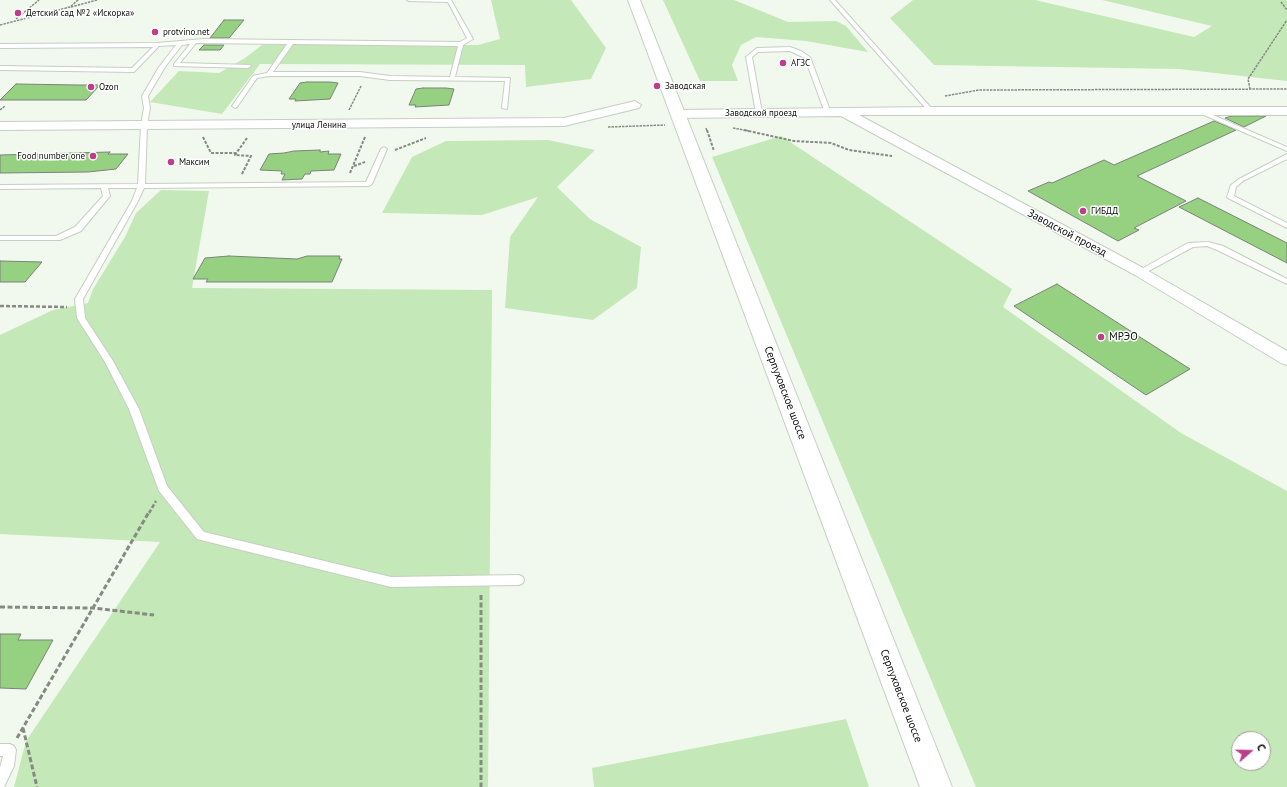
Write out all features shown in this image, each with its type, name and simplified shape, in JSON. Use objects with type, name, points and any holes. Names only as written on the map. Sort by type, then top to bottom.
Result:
[{"type":"main road","name":"Серпуховское шоссе","points":[[634,0],[676,114],[936,787]]},
{"type":"street","name":"улица Ленина","points":[[0,126],[461,124],[564,122],[635,105]]},
{"type":"street","name":"Заводской проезд","points":[[676,114],[931,111],[1287,111]]},
{"type":"street","name":"Заводской проезд","points":[[844,113],[1140,272],[1287,360]]},
{"type":"lane","points":[[0,46],[157,45],[194,42],[461,44],[470,39],[449,0],[409,0]]},
{"type":"lane","points":[[832,0],[931,111]]},
{"type":"lane","points":[[194,42],[176,65],[248,66]]},
{"type":"lane","points":[[269,74],[291,42]]},
{"type":"lane","points":[[180,43],[162,66],[145,96],[146,108],[141,186],[135,201],[80,299],[81,318],[109,361],[134,409],[163,488],[201,536],[391,582],[519,580]]},
{"type":"lane","points":[[452,79],[461,44]]},
{"type":"lane","points":[[0,68],[134,70],[157,45]]},
{"type":"lane","points":[[759,113],[750,57],[757,50],[790,49],[807,57],[828,113]]},
{"type":"lane","points":[[235,106],[255,77],[269,74],[367,75],[390,78],[508,79],[505,108]]},
{"type":"lane","points":[[1199,111],[1287,149]]},
{"type":"lane","points":[[0,187],[369,184],[387,150]]},
{"type":"lane","points":[[1287,156],[1241,180],[1233,186],[1230,196],[1287,226]]},
{"type":"lane","points":[[0,238],[57,238],[78,229],[107,196],[104,186]]},
{"type":"lane","points":[[1140,272],[1191,245],[1203,244],[1220,248],[1287,282]]},
{"type":"lane","points":[[0,782],[8,766],[5,750]]},
{"type":"path","points":[[14,20],[39,0]]},
{"type":"path","points":[[70,7],[78,0]]},
{"type":"path","points":[[0,25],[14,20],[97,0]]},
{"type":"path","points":[[1281,2],[1287,10]]},
{"type":"path","points":[[1250,89],[1248,79],[1287,20]]},
{"type":"path","points":[[340,124],[367,75]]},
{"type":"path","points":[[921,100],[979,90],[1287,89]]},
{"type":"path","points":[[0,110],[5,106]]},
{"type":"path","points":[[345,184],[354,166],[366,133],[372,124]]},
{"type":"path","points":[[387,150],[461,124]]},
{"type":"path","points":[[704,124],[714,151]]},
{"type":"path","points":[[210,125],[202,136],[211,153],[237,153]]},
{"type":"path","points":[[237,153],[256,125]]},
{"type":"path","points":[[726,127],[794,141],[831,143],[849,150],[898,157]]},
{"type":"path","points":[[236,185],[252,156],[235,155],[237,153]]},
{"type":"path","points":[[354,166],[368,160]]},
{"type":"path","points":[[0,306],[80,307]]},
{"type":"path","points":[[5,750],[23,728],[163,488]]},
{"type":"path","points":[[481,581],[481,787]]},
{"type":"path","points":[[0,607],[93,608],[154,614]]},
{"type":"path","points":[[23,728],[38,787]]},
{"type":"green space","points":[[491,0],[571,0],[606,48],[591,79],[526,87],[525,65],[260,64],[222,114],[150,102],[179,71],[219,73],[245,58],[262,45],[478,45],[500,39]]},
{"type":"green space","points":[[663,0],[734,0],[788,22],[836,21],[846,26],[868,52],[806,41],[756,37],[741,45],[732,65],[738,81],[700,81]]},
{"type":"green space","points":[[913,0],[1035,0],[1194,37],[1212,26],[1102,0],[1287,0],[1287,81],[1179,69],[934,65],[890,18]]},
{"type":"green space","points":[[781,136],[1012,289],[1003,307],[1181,433],[1287,491],[1287,787],[976,787],[712,157]]},
{"type":"green space","points":[[548,140],[595,150],[557,187],[590,219],[641,247],[637,288],[593,320],[505,308],[510,237],[538,197],[482,215],[382,213],[412,157],[446,141]]},
{"type":"green space","points":[[161,190],[209,191],[192,288],[492,290],[488,787],[14,787],[26,741],[160,542],[0,534],[0,335],[53,310],[88,303],[93,289],[125,237],[136,213]]},
{"type":"green space","points":[[846,719],[869,787],[594,787],[592,768]]},
{"type":"building","points":[[224,20],[244,20],[229,38],[210,38]]},
{"type":"building","points":[[204,45],[224,45],[220,50],[199,50]]},
{"type":"building","points":[[300,83],[338,83],[330,99],[295,101],[296,99],[289,99]]},
{"type":"building","points":[[16,84],[100,85],[86,100],[0,100]]},
{"type":"building","points":[[416,89],[454,89],[449,105],[415,107],[416,105],[409,105]]},
{"type":"building","points":[[1232,116],[1266,116],[1244,127],[1225,118]]},
{"type":"building","points":[[1214,121],[1236,130],[1137,176],[1186,201],[1134,228],[1139,230],[1118,241],[1028,191],[1049,182],[1052,183],[1104,160],[1114,165]]},
{"type":"building","points":[[320,150],[320,152],[329,151],[328,154],[341,154],[334,170],[311,171],[310,174],[305,174],[302,179],[282,180],[285,174],[281,174],[282,171],[260,170],[269,154]]},
{"type":"building","points":[[110,152],[108,154],[128,154],[116,169],[88,172],[0,173],[0,155]]},
{"type":"building","points":[[1198,198],[1287,243],[1287,263],[1179,207]]},
{"type":"building","points":[[229,256],[297,259],[307,256],[340,256],[339,259],[342,259],[332,282],[206,282],[208,279],[193,279],[205,258]]},
{"type":"building","points":[[0,261],[42,262],[25,282],[0,282]]},
{"type":"building","name":"МРЭО","points":[[1057,284],[1190,369],[1146,395],[1014,306]]},
{"type":"building","points":[[0,634],[21,634],[18,640],[53,640],[26,689],[0,688]]},
{"type":"place","name":"Детcкий сад №2 «Искорка»","points":[[18,13]]},
{"type":"place","name":"protvino.net","points":[[155,32]]},
{"type":"place","name":"АГЗС","points":[[783,63]]},
{"type":"place","name":"Заводская","points":[[657,86]]},
{"type":"place","name":"Ozon","points":[[91,87]]},
{"type":"place","name":"Food number one","points":[[93,156]]},
{"type":"place","name":"Максим","points":[[171,162]]},
{"type":"place","name":"ГИБДД","points":[[1083,211]]},
{"type":"place","name":"МРЭО","points":[[1101,337]]}]
